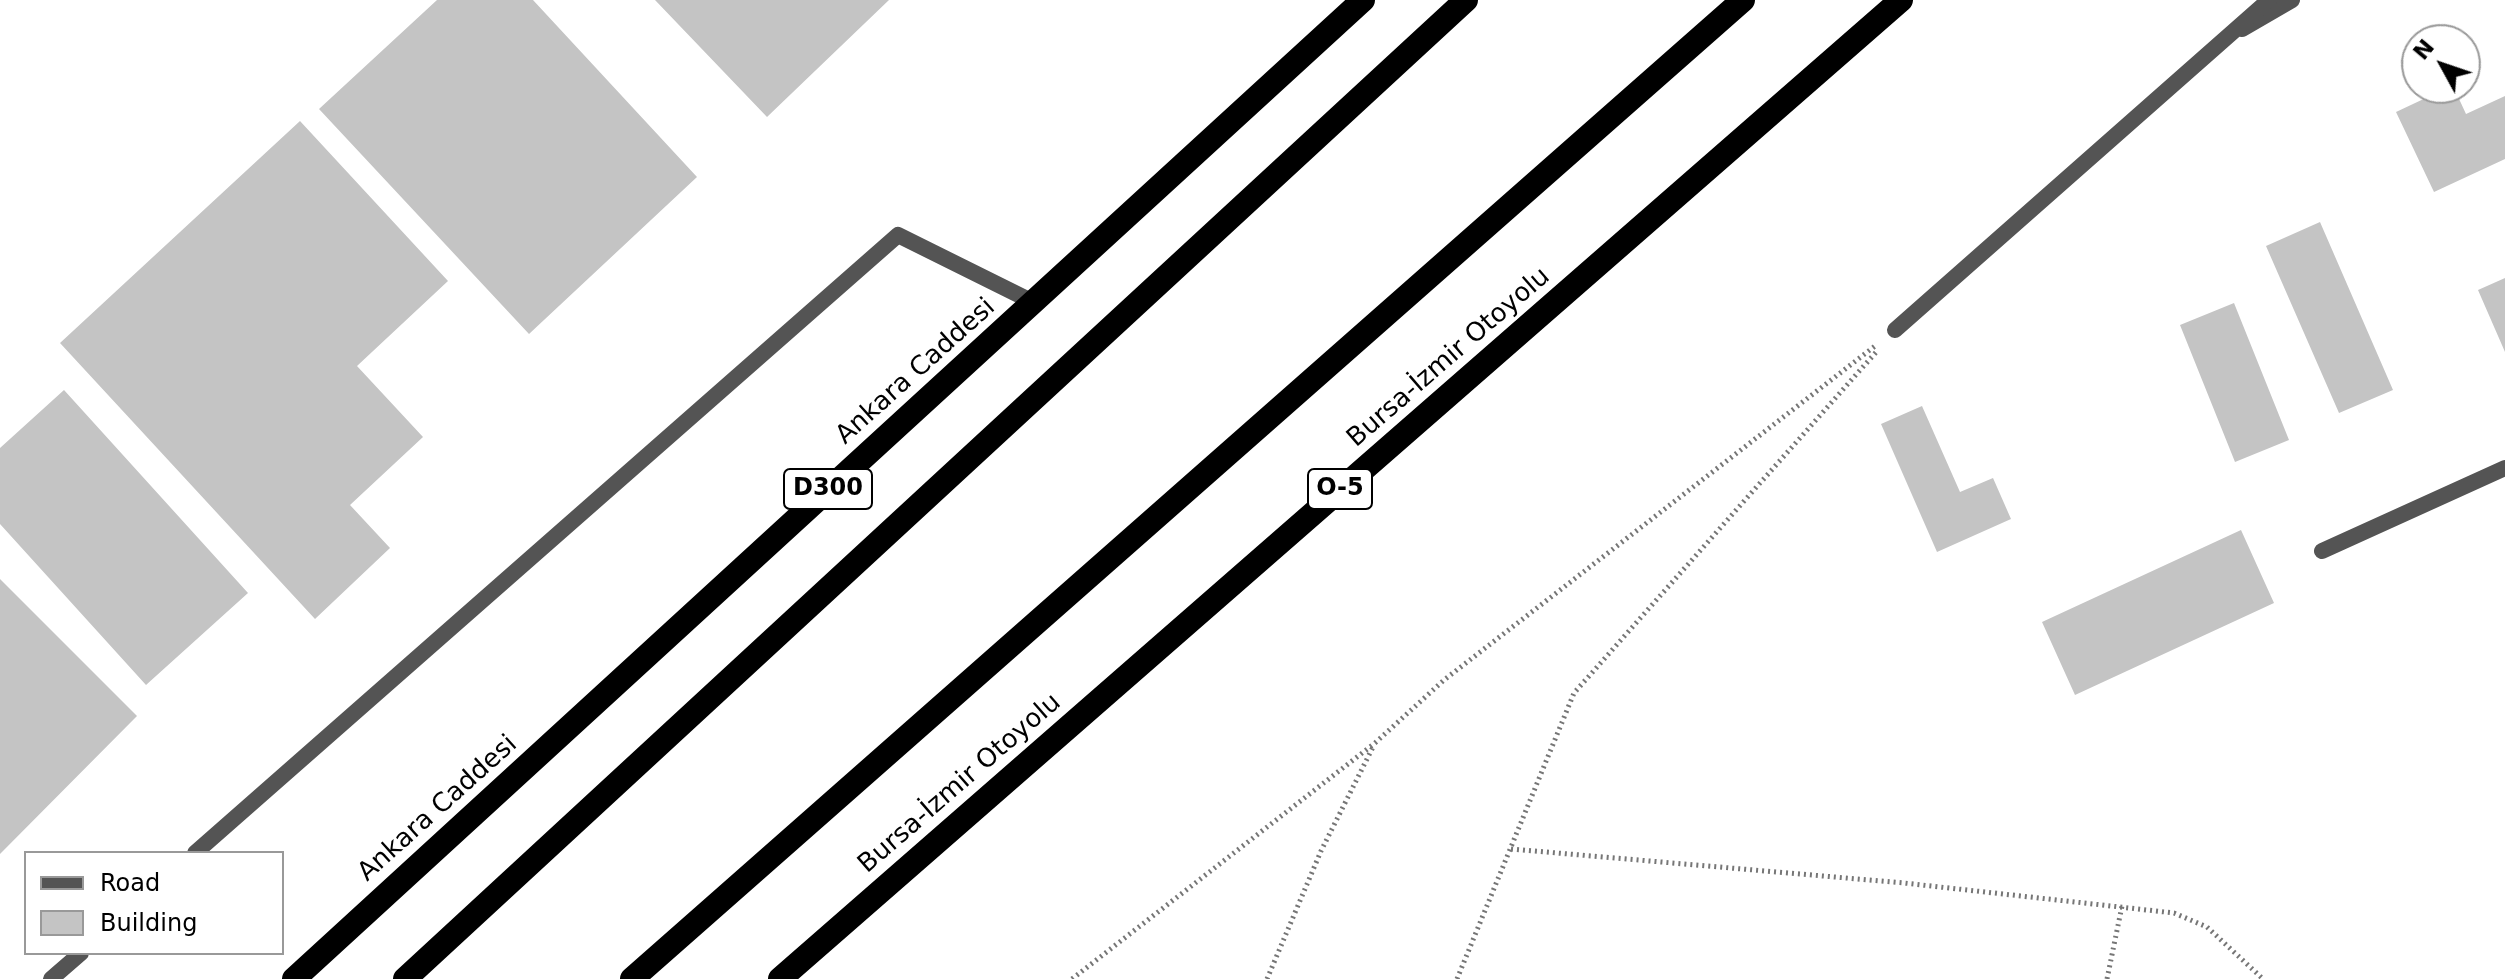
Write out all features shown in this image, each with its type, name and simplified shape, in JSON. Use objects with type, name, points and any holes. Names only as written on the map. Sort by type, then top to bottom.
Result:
[{"type":"highway","name":"Ankara Caddesi","points":[[294,979],[1363,0]]},
{"type":"highway","name":"D300","points":[[405,979],[1466,0]]},
{"type":"highway","points":[[632,979],[1743,0]]},
{"type":"highway","name":"Bursa-İzmir Otoyolu","points":[[780,979],[1901,0]]},
{"type":"street","points":[[1895,330],[2269,0]]},
{"type":"street","points":[[2230,35],[2292,0]]},
{"type":"street","points":[[197,851],[898,235],[1033,302]]},
{"type":"street","points":[[2322,551],[2505,468]]},
{"type":"street","points":[[51,979],[79,955]]},
{"type":"path","points":[[1072,979],[1375,743],[1444,680],[1895,330]]},
{"type":"path","points":[[1457,979],[1574,693],[1895,330]]},
{"type":"path","points":[[1267,979],[1321,851],[1375,743]]},
{"type":"path","points":[[1511,849],[1904,883],[2174,913],[2207,927],[2263,979]]},
{"type":"path","points":[[2107,979],[2122,906]]},
{"type":"building","points":[[437,0],[533,0],[697,177],[529,334],[319,109]]},
{"type":"building","points":[[655,0],[889,0],[767,117]]},
{"type":"building","points":[[2505,96],[2505,159],[2434,192],[2396,112],[2413,104],[2461,104],[2466,114]]},
{"type":"building","points":[[300,121],[448,281],[357,366],[423,437],[350,505],[390,548],[315,619],[60,343]]},
{"type":"building","points":[[2320,222],[2393,390],[2339,413],[2266,246]]},
{"type":"building","points":[[2505,278],[2505,352],[2478,290]]},
{"type":"building","points":[[2234,303],[2289,440],[2235,462],[2180,325]]},
{"type":"building","points":[[64,390],[248,593],[146,685],[0,524],[0,448]]},
{"type":"building","points":[[1922,406],[1960,492],[1993,478],[2011,519],[1937,552],[1881,424]]},
{"type":"building","points":[[2241,530],[2274,603],[2075,695],[2042,622]]},
{"type":"building","points":[[0,579],[137,716],[0,854]]}]
